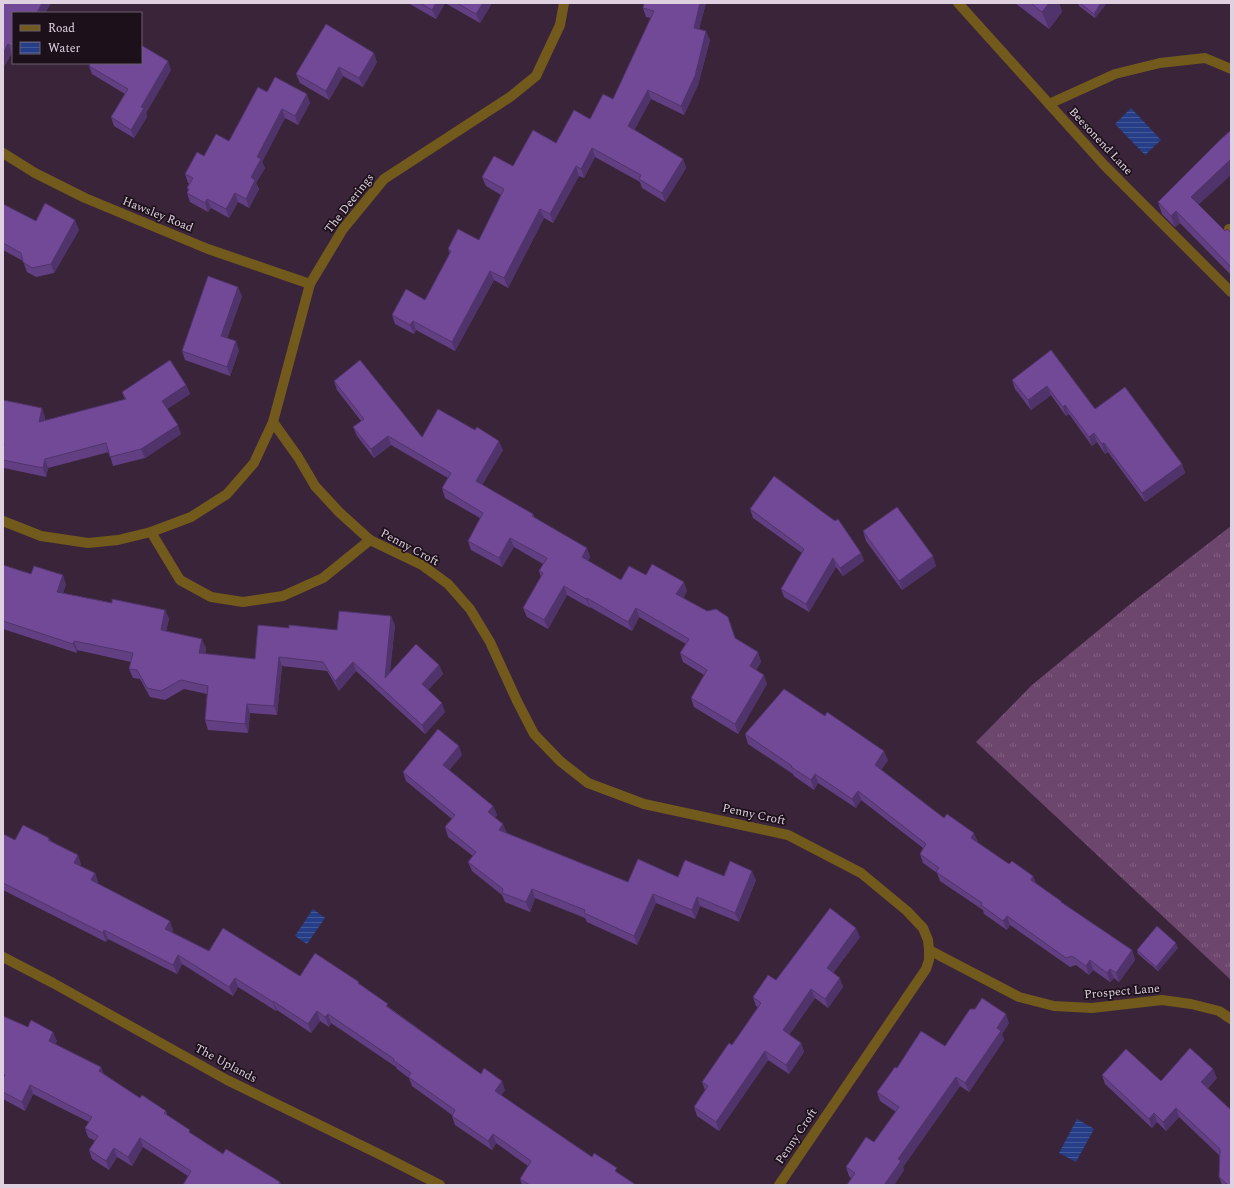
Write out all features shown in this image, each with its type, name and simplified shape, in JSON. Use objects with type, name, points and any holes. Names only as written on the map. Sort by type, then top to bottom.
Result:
[{"type":"street","name":"The Deerings","points":[[3,521],[41,536],[88,543],[118,540],[151,532],[191,517],[228,494],[254,463],[273,422],[310,284],[343,229],[384,179],[510,97],[536,76],[560,25],[564,3]]},
{"type":"street","name":"Beesonend Lane","points":[[958,3],[1105,166],[1231,292]]},
{"type":"street","points":[[1049,104],[1116,74],[1160,63],[1205,58],[1231,69]]},
{"type":"street","name":"Hawsley Road","points":[[3,153],[35,173],[85,198],[208,249],[310,284]]},
{"type":"street","points":[[151,532],[180,580],[211,597],[243,602],[283,596],[323,578],[370,540],[339,512],[315,486],[298,457],[273,422]]},
{"type":"street","name":"Penny Croft","points":[[370,540],[422,565],[448,584],[470,610],[490,642],[516,701],[534,734],[560,761],[588,783],[644,804],[788,835],[861,873],[907,911],[923,928],[928,940],[929,950],[929,960],[926,969],[779,1185]]},
{"type":"street","name":"Prospect Lane","points":[[929,950],[1019,997],[1054,1006],[1092,1008],[1162,1000],[1191,1004],[1219,1011],[1231,1019]]},
{"type":"street","name":"The Uplands","points":[[3,957],[53,983],[227,1080],[440,1185]]},
{"type":"green space","points":[[1231,526],[1231,980],[976,742],[1032,685],[1134,601]]},
{"type":"water","points":[[1131,108],[1161,140],[1145,155],[1115,124]]},
{"type":"water","points":[[313,909],[325,918],[307,944],[295,936]]},
{"type":"water","points":[[1077,1119],[1094,1129],[1076,1162],[1059,1153]]},
{"type":"building","points":[[3,3],[42,3],[38,12],[12,12],[12,46],[8,44],[3,53]]},
{"type":"building","points":[[420,3],[436,3],[432,10]]},
{"type":"building","points":[[457,3],[483,3],[476,14]]},
{"type":"building","points":[[644,3],[700,3],[694,28],[706,31],[695,76],[681,106],[648,90],[628,126],[683,159],[662,193],[639,179],[641,175],[592,148],[581,169],[576,166],[550,214],[540,209],[504,278],[490,271],[452,342],[413,321],[410,325],[392,315],[406,289],[425,300],[451,251],[448,249],[458,229],[479,240],[504,189],[482,177],[494,156],[513,166],[533,130],[556,143],[574,110],[590,119],[603,94],[613,99],[654,11],[643,8]]},
{"type":"building","points":[[1031,3],[1049,3],[1042,12]]},
{"type":"building","points":[[1080,3],[1101,3],[1094,14]]},
{"type":"building","points":[[326,24],[374,53],[359,78],[339,67],[326,91],[296,74]]},
{"type":"building","points":[[142,46],[168,61],[141,107],[144,108],[131,130],[111,117],[128,89],[89,66],[90,64],[142,64]]},
{"type":"building","points":[[275,77],[307,94],[295,116],[282,109],[257,157],[261,159],[251,177],[255,180],[246,199],[235,193],[226,209],[207,199],[205,203],[187,193],[189,189],[187,188],[193,178],[185,174],[197,152],[204,156],[216,134],[229,141],[258,87],[267,92]]},
{"type":"building","points":[[1231,130],[1231,159],[1191,197],[1225,231],[1227,229],[1231,233],[1231,267],[1176,211],[1171,216],[1158,202]]},
{"type":"building","points":[[45,203],[75,220],[51,264],[32,268],[23,262],[21,253],[3,243],[3,204],[36,221]]},
{"type":"building","points":[[208,276],[238,287],[221,336],[236,341],[227,367],[182,351]]},
{"type":"building","points":[[1051,350],[1095,409],[1125,387],[1182,464],[1142,493],[1104,443],[1102,444],[1094,433],[1089,437],[1065,405],[1063,407],[1047,386],[1028,400],[1012,380]]},
{"type":"building","points":[[170,360],[186,385],[162,401],[178,425],[141,449],[110,457],[106,443],[45,459],[43,468],[3,460],[3,400],[42,408],[39,422],[126,399],[122,392]]},
{"type":"building","points":[[360,360],[422,437],[438,409],[475,430],[477,427],[499,441],[476,481],[533,514],[532,516],[587,548],[582,557],[621,580],[629,566],[646,575],[652,564],[684,582],[676,594],[707,611],[716,609],[728,617],[735,638],[758,652],[750,666],[764,675],[735,724],[691,698],[707,670],[680,653],[689,639],[636,608],[628,622],[564,586],[544,620],[523,608],[543,573],[539,571],[547,558],[510,538],[499,558],[468,541],[483,513],[442,488],[451,473],[388,436],[371,449],[353,427],[364,419],[334,381]]},
{"type":"building","points":[[774,476],[835,521],[838,519],[861,553],[840,568],[833,558],[806,604],[781,589],[804,549],[750,509]]},
{"type":"building","points":[[897,507],[933,556],[899,581],[863,531]]},
{"type":"building","points":[[3,565],[31,574],[34,566],[63,575],[57,592],[112,603],[112,599],[165,610],[161,630],[202,639],[199,653],[255,659],[258,625],[289,628],[289,625],[337,630],[339,611],[391,616],[385,678],[416,644],[439,665],[422,684],[442,703],[422,725],[353,662],[335,681],[323,662],[279,657],[274,706],[247,704],[245,724],[205,720],[208,686],[181,680],[161,691],[147,688],[137,670],[129,669],[133,653],[74,641],[73,644],[3,621]]},
{"type":"building","points":[[784,689],[825,716],[827,712],[884,751],[875,765],[944,818],[947,814],[974,833],[971,838],[1009,864],[1012,861],[1033,876],[1031,880],[1132,950],[1116,973],[1110,969],[1107,973],[1090,960],[1086,966],[1072,956],[1066,958],[1007,916],[1003,921],[981,905],[982,903],[936,872],[939,868],[920,854],[926,844],[858,791],[852,799],[815,774],[811,780],[745,734]]},
{"type":"building","points":[[438,729],[459,746],[443,765],[493,806],[488,812],[503,824],[499,830],[628,882],[638,859],[678,877],[685,860],[724,876],[730,861],[752,871],[735,913],[697,897],[692,910],[653,894],[634,936],[584,913],[585,910],[532,889],[526,902],[502,893],[503,889],[468,862],[476,852],[445,827],[455,815],[403,772]]},
{"type":"building","points":[[23,825],[78,855],[74,863],[95,873],[91,880],[170,921],[165,929],[209,951],[223,928],[300,976],[315,953],[359,982],[358,983],[388,1004],[386,1006],[481,1074],[484,1068],[502,1081],[495,1091],[592,1157],[594,1153],[617,1168],[615,1171],[636,1185],[530,1185],[520,1179],[531,1161],[493,1134],[488,1141],[452,1116],[455,1110],[408,1077],[411,1073],[393,1060],[394,1059],[328,1014],[325,1017],[317,1011],[308,1024],[235,978],[229,987],[178,955],[173,965],[104,930],[103,933],[3,883],[3,834],[15,840]]},
{"type":"building","points":[[830,908],[856,928],[827,968],[840,978],[825,999],[811,989],[783,1030],[801,1043],[786,1065],[765,1051],[716,1122],[694,1107],[708,1086],[702,1082],[729,1043],[732,1045],[761,1003],[753,997],[768,975],[776,980]]},
{"type":"building","points":[[1157,926],[1176,943],[1156,967],[1137,950]]},
{"type":"building","points":[[982,998],[1006,1014],[997,1028],[1001,1031],[965,1083],[956,1077],[898,1159],[901,1161],[884,1185],[847,1185],[855,1173],[846,1167],[866,1137],[874,1142],[899,1107],[877,1092],[895,1067],[897,1068],[921,1031],[945,1046],[970,1009],[975,1009]]},
{"type":"building","points":[[3,1016],[28,1027],[31,1020],[53,1032],[49,1041],[101,1067],[99,1071],[140,1098],[142,1095],[166,1111],[164,1113],[190,1130],[189,1132],[223,1154],[226,1149],[280,1182],[278,1185],[183,1185],[191,1171],[140,1138],[128,1157],[114,1148],[106,1161],[89,1150],[98,1136],[85,1128],[92,1117],[30,1085],[22,1102],[3,1092],[3,1078],[5,1075],[3,1074]]},
{"type":"building","points":[[1190,1048],[1213,1069],[1201,1082],[1231,1110],[1231,1185],[1228,1185],[1219,1177],[1220,1149],[1176,1108],[1163,1122],[1154,1113],[1149,1119],[1102,1075],[1126,1049],[1161,1081]]}]
